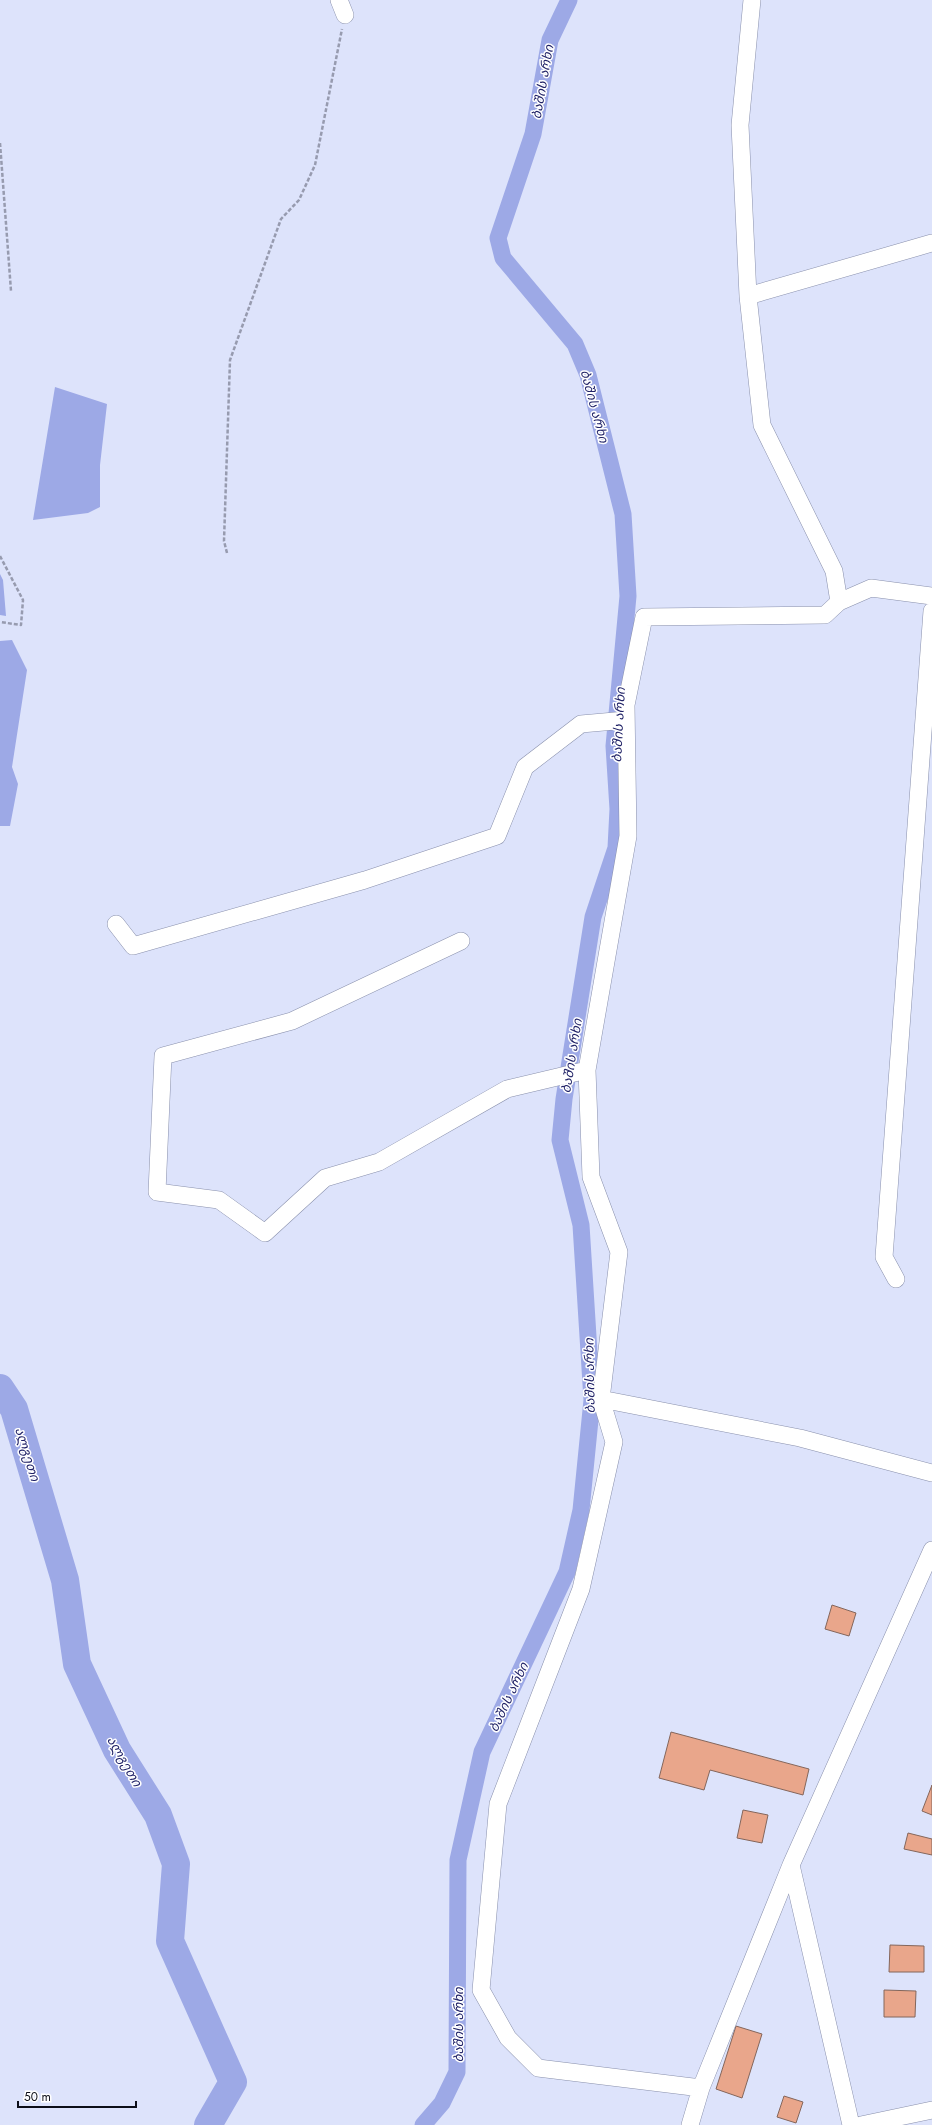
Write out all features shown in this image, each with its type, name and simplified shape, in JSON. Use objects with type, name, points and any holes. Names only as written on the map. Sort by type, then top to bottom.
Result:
[{"type":"street","points":[[752,0],[740,125],[748,296],[762,426],[834,571],[840,602]]},
{"type":"street","points":[[748,296],[932,243]]},
{"type":"street","points":[[701,2088],[538,2068],[508,2038],[481,1990],[498,1804],[580,1589],[614,1442],[601,1399],[620,1252],[591,1177],[587,1070],[628,836],[626,705],[644,617],[826,615],[840,602],[871,588],[932,596]]},
{"type":"street","points":[[896,1279],[884,1257],[932,610]]},
{"type":"street","points":[[116,924],[134,946],[366,880],[497,836],[525,767],[582,724],[626,720]]},
{"type":"street","points":[[461,941],[292,1021],[163,1056],[157,1192],[219,1200],[265,1233],[325,1178],[379,1162],[507,1089],[587,1070]]},
{"type":"street","points":[[601,1399],[800,1438],[932,1473]]},
{"type":"street","points":[[690,2125],[701,2088],[791,1865],[932,1550]]},
{"type":"street","points":[[791,1865],[851,2125]]},
{"type":"street","points":[[861,2125],[932,2110]]},
{"type":"path","points":[[227,553],[224,541],[230,360],[281,219],[299,200],[315,165],[342,7]]},
{"type":"path","points":[[0,143],[11,292]]},
{"type":"path","points":[[0,556],[23,600],[21,625],[0,622]]},
{"type":"water","points":[[55,387],[107,404],[100,465],[100,507],[88,513],[33,520]]},
{"type":"water","points":[[0,574],[3,580],[6,616],[0,615]]},
{"type":"water","points":[[12,640],[27,670],[12,767],[18,784],[10,826],[0,826],[0,641]]},
{"type":"building","points":[[832,1605],[856,1613],[849,1636],[825,1629]]},
{"type":"building","points":[[671,1732],[809,1769],[803,1795],[710,1770],[704,1790],[659,1778]]},
{"type":"building","points":[[932,1785],[932,1815],[922,1811]]},
{"type":"building","points":[[743,1810],[768,1815],[762,1843],[737,1838]]},
{"type":"building","points":[[908,1833],[932,1839],[932,1855],[904,1849]]},
{"type":"building","points":[[890,1945],[924,1946],[924,1972],[889,1972]]},
{"type":"building","points":[[884,1990],[916,1991],[915,2017],[884,2017]]},
{"type":"building","points":[[736,2026],[762,2034],[742,2098],[716,2089]]},
{"type":"building","points":[[784,2096],[803,2102],[796,2123],[777,2117]]},
{"type":"waterway","name":"ბაშის არხი","points":[[423,2125],[442,2103],[457,2072],[458,1860],[482,1752],[567,1572],[581,1510],[592,1400],[581,1225],[560,1140],[564,1099],[593,917],[616,848],[618,809],[614,746],[628,596],[623,514],[588,375],[575,344],[503,258],[498,238],[533,134],[550,40],[569,0]]},
{"type":"waterway","name":"ალგეთი","points":[[0,1388],[14,1409],[65,1580],[77,1664],[117,1750],[158,1815],[176,1864],[170,1941],[233,2082],[208,2125]]}]
